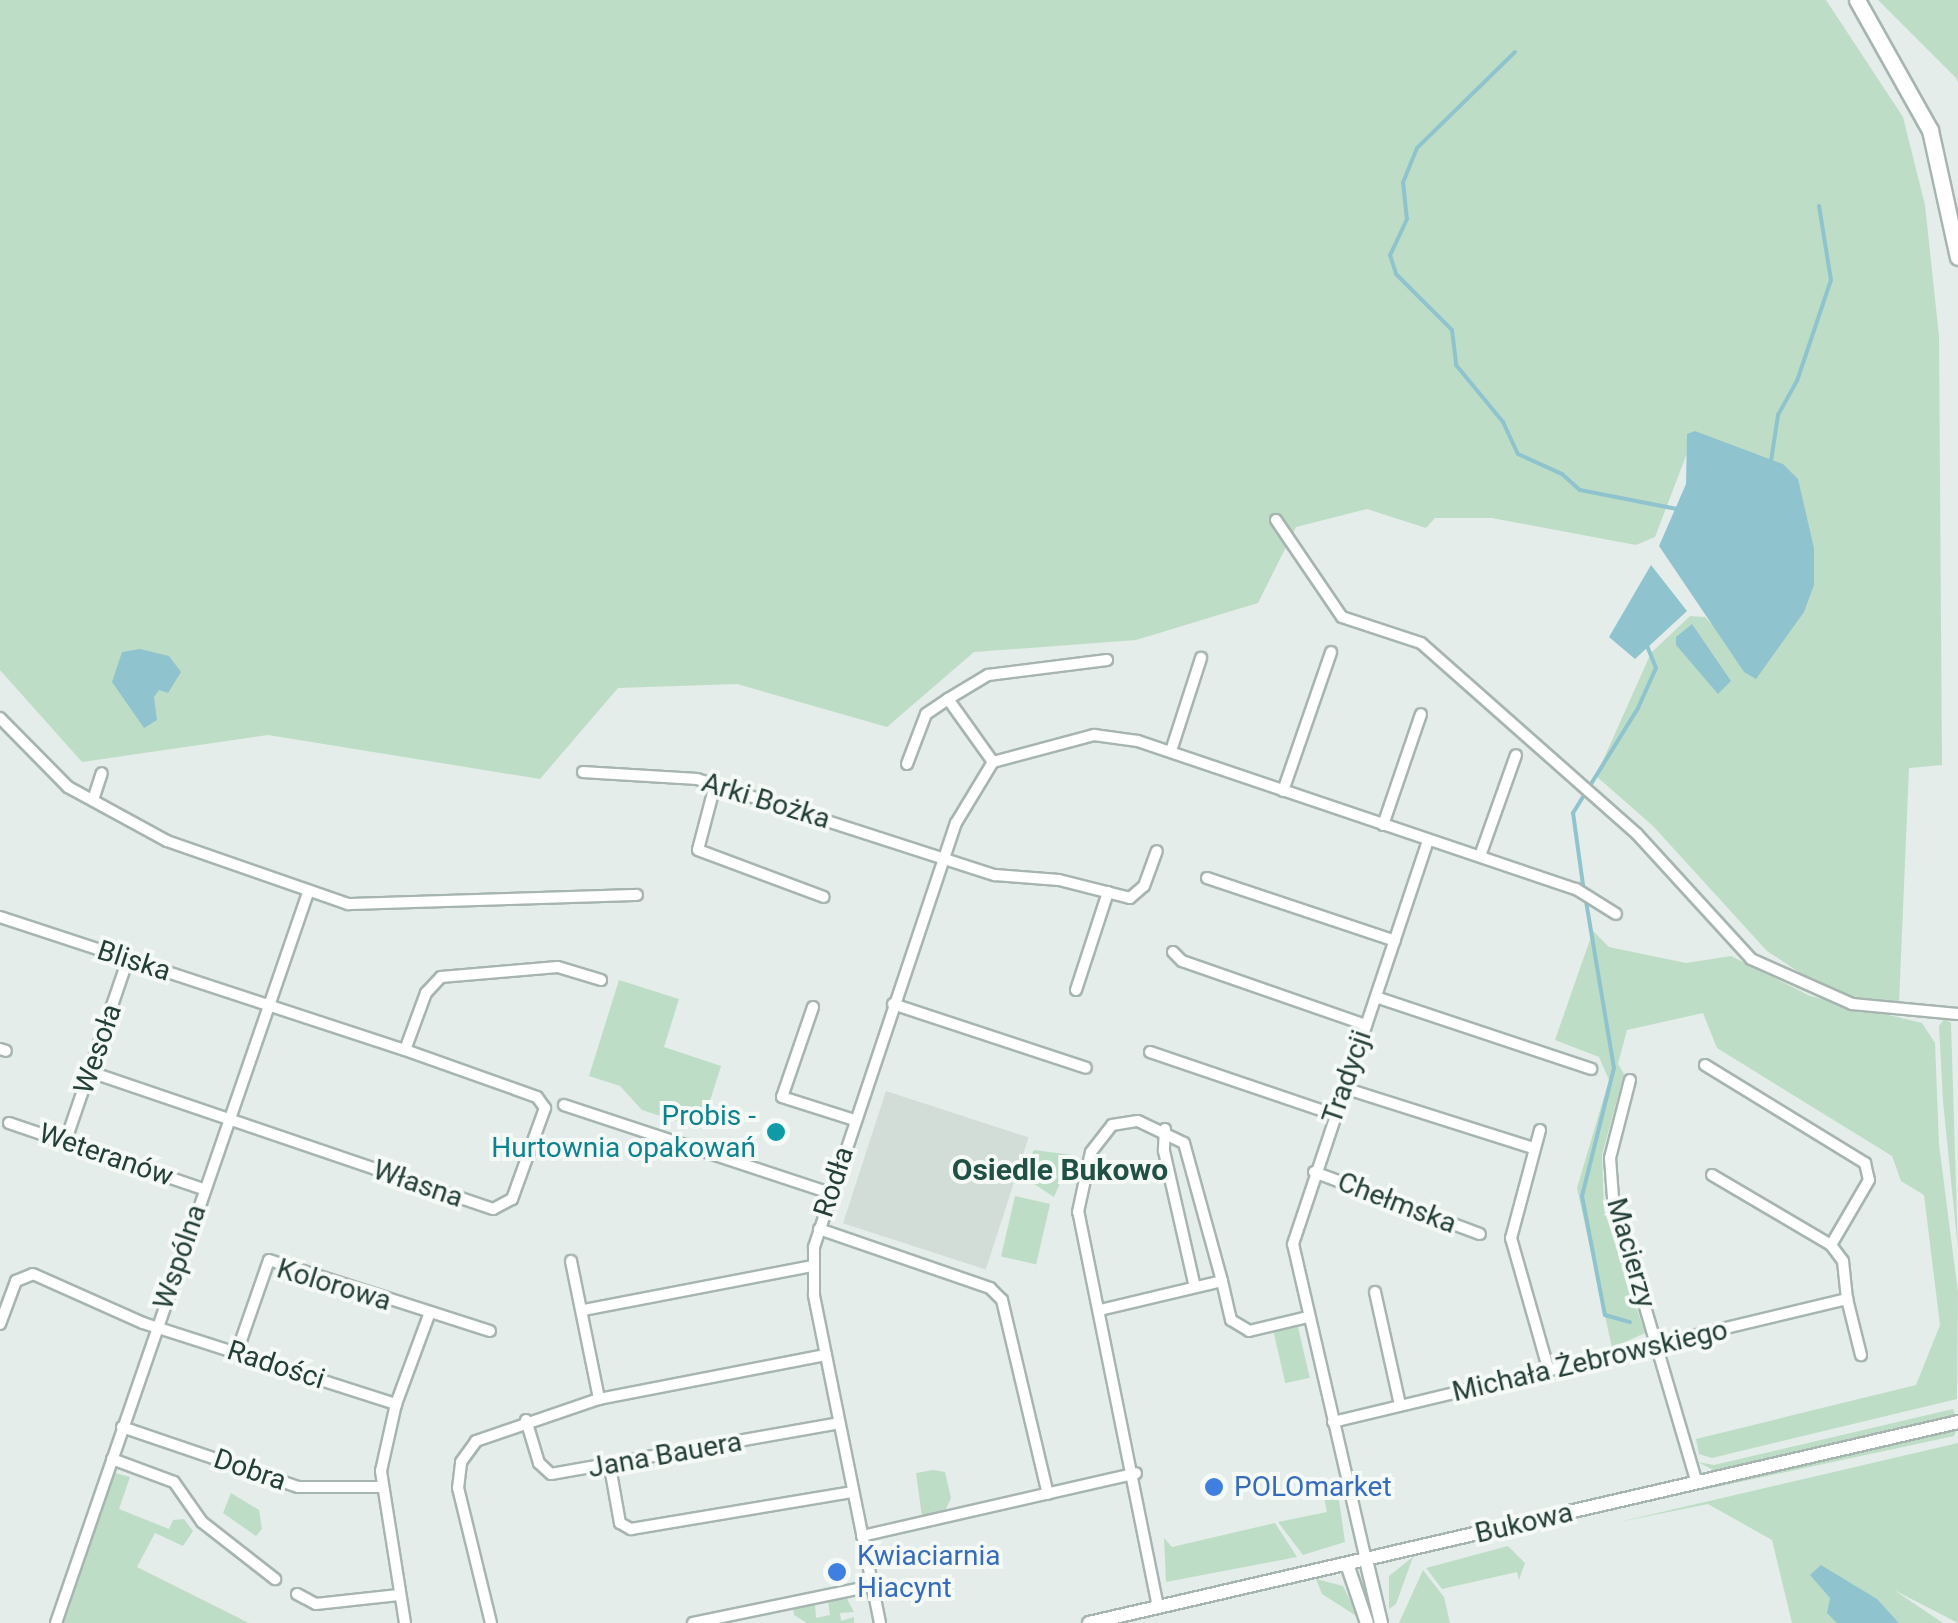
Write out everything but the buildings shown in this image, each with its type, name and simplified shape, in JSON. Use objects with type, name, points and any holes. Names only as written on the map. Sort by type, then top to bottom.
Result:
[{"type":"main road","points":[[1858,0],[1930,130],[1958,258]]},
{"type":"street","points":[[1276,520],[1342,618],[1421,643],[1638,834],[1751,959],[1852,1004],[1958,1014]]},
{"type":"street","points":[[1283,791],[1331,652]]},
{"type":"street","points":[[1171,751],[1201,658]]},
{"type":"street","points":[[907,764],[926,714],[988,675],[1107,660]]},
{"type":"street","points":[[948,699],[993,762],[1094,735],[1171,751],[1576,889],[1616,914]]},
{"type":"street","points":[[1384,825],[1421,714]]},
{"type":"street","points":[[0,718],[48,770],[93,800],[167,841],[308,892],[385,907],[637,895]]},
{"type":"street","points":[[1480,856],[1516,755]]},
{"type":"street","name":"Rodła","points":[[880,1623],[812,1266],[830,1193],[944,857],[968,796],[993,762]]},
{"type":"street","name":"Arki Bożka","points":[[583,772],[715,784],[996,875],[1108,892]]},
{"type":"street","points":[[93,800],[102,773]]},
{"type":"street","points":[[715,784],[698,850],[824,897]]},
{"type":"street","name":"Tradycji","points":[[1366,1560],[1294,1244],[1312,1166],[1335,1114],[1428,841]]},
{"type":"street","points":[[1076,990],[1108,892],[1138,894],[1156,851]]},
{"type":"street","points":[[1207,878],[1395,941]]},
{"type":"street","name":"Wspólna","points":[[56,1623],[308,892]]},
{"type":"street","name":"Bliska","points":[[0,918],[405,1050],[537,1097],[545,1108]]},
{"type":"street","points":[[1173,952],[1182,961],[1366,1025]]},
{"type":"street","name":"Wesoła","points":[[66,1140],[128,959]]},
{"type":"street","points":[[405,1050],[426,993],[452,974],[558,967],[600,980]]},
{"type":"street","points":[[1376,997],[1591,1069]]},
{"type":"street","points":[[893,1004],[1086,1068]]},
{"type":"street","points":[[814,1007],[782,1097],[854,1120]]},
{"type":"street","points":[[1150,1052],[1335,1114]]},
{"type":"street","points":[[1705,1065],[1865,1163],[1869,1180],[1831,1245]]},
{"type":"street","name":"Własna","points":[[90,1072],[493,1209],[512,1199],[545,1108]]},
{"type":"street","name":"Macierzy","points":[[1630,1080],[1610,1158],[1613,1198],[1635,1287],[1661,1345],[1697,1483]]},
{"type":"street","points":[[1344,1088],[1534,1148]]},
{"type":"street","points":[[564,1105],[830,1193]]},
{"type":"street","points":[[1158,1607],[1136,1474],[1078,1212],[1091,1152],[1112,1125],[1138,1121],[1164,1129],[1192,1155],[1231,1320],[1249,1331],[1308,1317]]},
{"type":"street","name":"Weteranów","points":[[8,1122],[203,1190]]},
{"type":"street","points":[[1164,1129],[1195,1287]]},
{"type":"street","points":[[1540,1130],[1511,1238],[1549,1371]]},
{"type":"street","name":"Chełmska","points":[[1312,1166],[1480,1234]]},
{"type":"street","points":[[1712,1175],[1831,1245],[1842,1262],[1861,1355]]},
{"type":"street","points":[[819,1229],[990,1288],[1002,1300],[1048,1494]]},
{"type":"street","name":"Kolorowa","points":[[237,1352],[269,1260],[429,1315],[490,1331]]},
{"type":"street","points":[[571,1261],[584,1310],[599,1400]]},
{"type":"street","points":[[584,1310],[812,1266]]},
{"type":"street","name":"Radości","points":[[0,1324],[16,1281],[33,1274],[156,1327],[396,1404]]},
{"type":"street","points":[[1100,1310],[1222,1281]]},
{"type":"street","points":[[1375,1292],[1400,1405]]},
{"type":"street","name":"Michała Żebrowskiego","points":[[1333,1422],[1847,1300]]},
{"type":"street","points":[[405,1623],[382,1487],[396,1404],[429,1315]]},
{"type":"street","points":[[491,1623],[458,1488],[465,1454],[485,1435],[599,1400],[826,1355]]},
{"type":"street","name":"Jana Bauera","points":[[526,1420],[539,1462],[551,1474],[610,1467],[839,1423]]},
{"type":"street","name":"Bukowa","points":[[1090,1623],[1958,1422]]},
{"type":"street","name":"Dobra","points":[[122,1427],[298,1487],[382,1487]]},
{"type":"street","points":[[112,1459],[174,1482],[202,1522],[275,1578]]},
{"type":"street","points":[[610,1467],[620,1523],[631,1529],[853,1492]]},
{"type":"street","points":[[862,1536],[1136,1474]]},
{"type":"street","points":[[1366,1560],[1381,1623]]},
{"type":"street","points":[[1347,1564],[1366,1623]]},
{"type":"street","points":[[693,1623],[872,1586]]},
{"type":"street","points":[[297,1594],[316,1604],[399,1595]]},
{"type":"shaded area","points":[[886,1091],[1029,1137],[986,1270],[843,1223]]},
{"type":"green space","points":[[0,0],[1826,0],[1903,117],[1925,205],[1939,336],[1942,765],[1909,768],[1899,1003],[1896,1008],[1829,992],[1767,951],[1653,826],[1596,776],[1651,653],[1690,616],[1705,617],[1753,670],[1689,448],[1655,537],[1636,545],[1492,518],[1435,518],[1426,528],[1367,509],[1296,527],[1258,603],[1136,640],[974,652],[887,727],[737,684],[618,688],[540,779],[268,735],[82,762],[0,670]]},
{"type":"green space","points":[[1878,0],[1958,0],[1958,83],[1956,78]]},
{"type":"green space","points":[[1593,931],[1609,947],[1686,963],[1731,956],[1810,996],[1922,1023],[1935,1043],[1939,1144],[1958,1293],[1957,1399],[1712,1458],[1699,1454],[1696,1439],[1916,1385],[1940,1325],[1924,1195],[1901,1181],[1892,1156],[1717,1048],[1703,1013],[1627,1030],[1618,1064],[1624,1074],[1602,1155],[1604,1210],[1645,1333],[1612,1348],[1577,1188],[1609,1080],[1599,1057],[1555,1040]]},
{"type":"green space","points":[[619,980],[679,999],[664,1047],[721,1066],[701,1129],[642,1110],[620,1086],[589,1076]]},
{"type":"green space","points":[[1944,1019],[1951,1023],[1958,1250],[1943,1101],[1939,1026]]},
{"type":"green space","points":[[1034,1150],[1072,1155],[1054,1197],[1022,1176]]},
{"type":"green space","points":[[1015,1196],[1050,1204],[1036,1265],[1001,1256]]},
{"type":"green space","points":[[1298,1327],[1310,1378],[1285,1383],[1274,1333]]},
{"type":"green space","points":[[1953,1409],[1955,1415],[1715,1471],[1698,1462],[1714,1465]]},
{"type":"green space","points":[[1957,1430],[1954,1436],[1707,1489],[1707,1487]]},
{"type":"green space","points":[[1958,1443],[1958,1623],[1894,1590],[1943,1623],[1899,1623],[1882,1606],[1830,1598],[1837,1623],[1792,1623],[1772,1540],[1708,1504],[1619,1522]]},
{"type":"green space","points":[[945,1472],[951,1498],[945,1511],[922,1517],[916,1473]]},
{"type":"green space","points":[[115,1473],[130,1477],[119,1509],[169,1529],[173,1520],[184,1519],[193,1531],[183,1546],[155,1533],[137,1567],[249,1623],[64,1623]]},
{"type":"green space","points":[[1337,1486],[1345,1542],[1303,1555],[1278,1522],[1327,1512],[1322,1488]]},
{"type":"green space","points":[[231,1493],[259,1510],[262,1529],[256,1536],[223,1513]]},
{"type":"green space","points":[[1275,1523],[1297,1557],[1166,1582],[1164,1538],[1172,1547]]},
{"type":"green space","points":[[1508,1546],[1525,1563],[1519,1580],[1517,1572],[1442,1589],[1426,1568]]},
{"type":"green space","points":[[1413,1557],[1396,1604],[1389,1609],[1389,1576]]},
{"type":"green space","points":[[1423,1570],[1444,1597],[1450,1623],[1399,1623]]},
{"type":"green space","points":[[1316,1579],[1343,1586],[1358,1617],[1322,1594]]},
{"type":"green space","points":[[846,1597],[854,1612],[840,1613],[841,1621],[854,1617],[854,1623],[807,1623],[794,1615],[793,1608],[815,1603],[816,1618],[830,1615],[828,1601]]},
{"type":"water","points":[[1695,431],[1783,464],[1798,479],[1814,548],[1814,585],[1804,612],[1756,679],[1744,672],[1659,546],[1686,484],[1687,434]]},
{"type":"water","points":[[1651,565],[1687,611],[1635,659],[1609,637]]},
{"type":"water","points":[[1692,624],[1731,681],[1718,694],[1676,645],[1676,637]]},
{"type":"water","points":[[140,649],[169,656],[181,672],[168,693],[159,690],[154,697],[157,720],[144,728],[112,682],[122,652]]},
{"type":"water","points":[[1821,1565],[1877,1599],[1899,1623],[1837,1623],[1827,1613],[1830,1598],[1810,1575]]},
{"type":"waterway","points":[[1515,52],[1417,148],[1403,182],[1407,219],[1390,255],[1396,274],[1452,330],[1456,365],[1503,422],[1518,454],[1562,474],[1580,490],[1677,509]]},
{"type":"waterway","points":[[1771,461],[1778,415],[1797,381],[1831,280],[1819,206]]},
{"type":"waterway","points":[[1584,892],[1573,813],[1638,708],[1656,668],[1647,646]]},
{"type":"waterway","points":[[1586,901],[1614,1068],[1582,1196],[1605,1315],[1630,1322]]},
{"type":"place","name":"Probis - Hurtownia opakowań","points":[[776,1132]]},
{"type":"place","name":"POLOmarket","points":[[1214,1487]]},
{"type":"place","name":"Kwiaciarnia Hiacynt","points":[[837,1572]]},
{"type":"district","name":"Osiedle Bukowo","points":[[1060,1170]]}]
